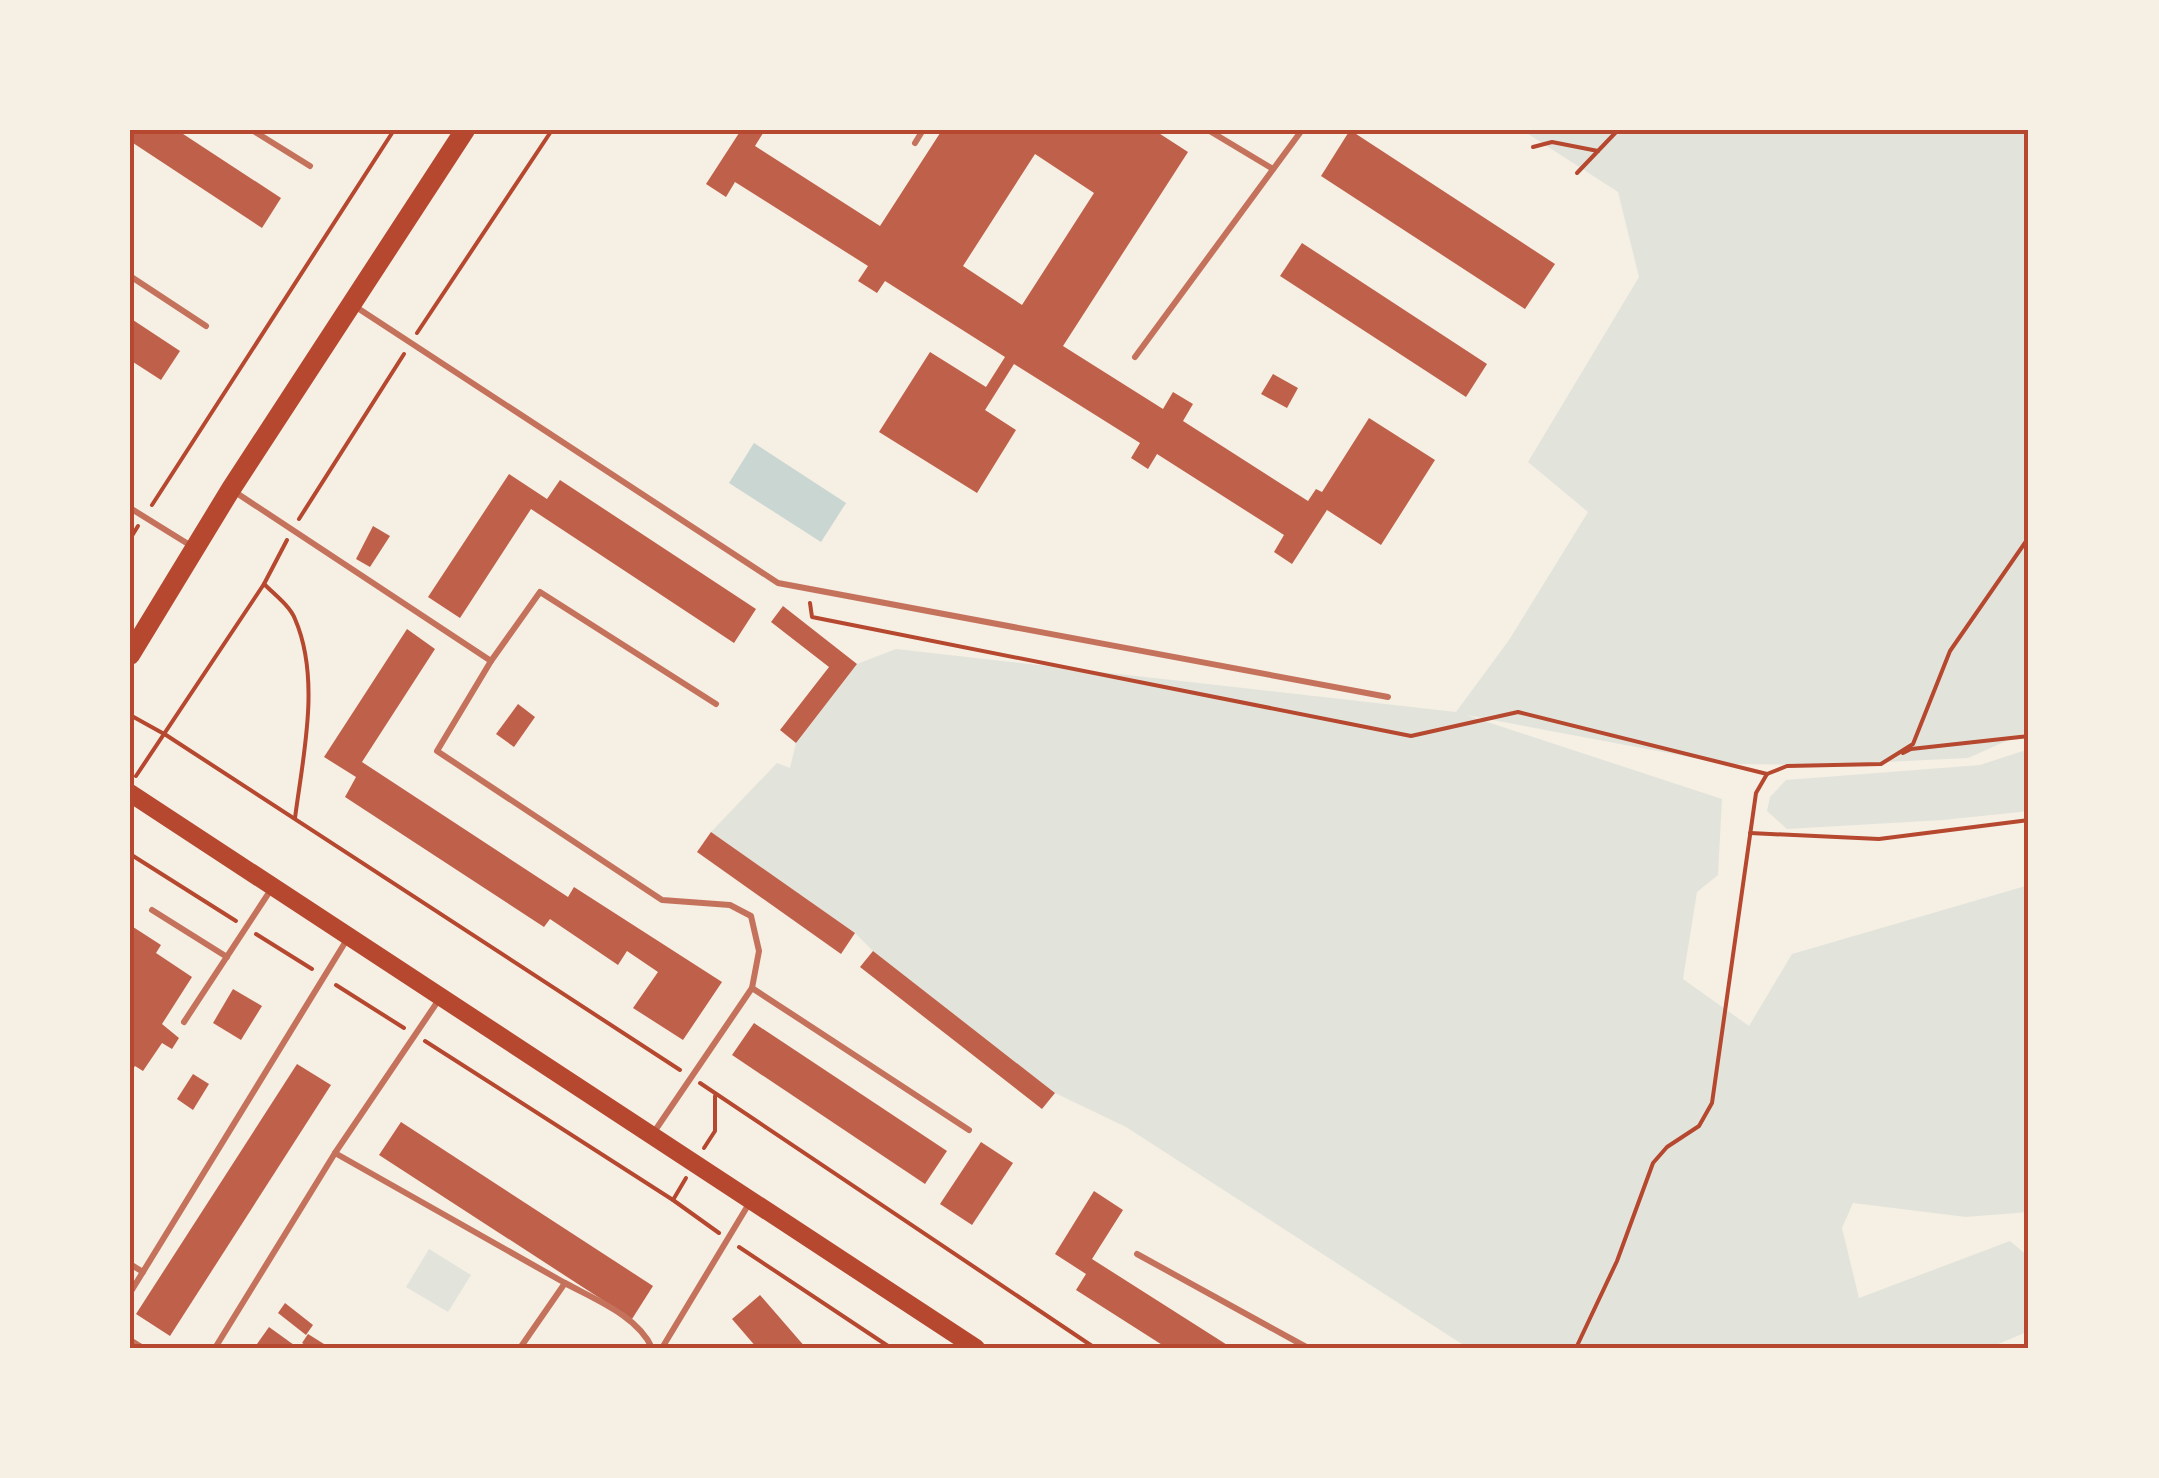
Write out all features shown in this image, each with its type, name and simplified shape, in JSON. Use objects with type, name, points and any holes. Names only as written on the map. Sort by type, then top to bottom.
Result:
[{"type":"main road","points":[[130,655],[231,489],[464,130]]},
{"type":"main road","points":[[130,792],[976,1348]]},
{"type":"lane","points":[[252,130],[310,166]]},
{"type":"lane","points":[[915,144],[923,130]]},
{"type":"lane","points":[[1208,130],[1274,169]]},
{"type":"lane","points":[[1135,357],[1302,130]]},
{"type":"lane","points":[[130,276],[206,326]]},
{"type":"lane","points":[[351,303],[778,583],[1388,696]]},
{"type":"lane","points":[[231,489],[491,661]]},
{"type":"lane","points":[[130,508],[195,548]]},
{"type":"lane","points":[[652,1136],[752,988],[759,951],[751,916],[730,905],[662,900],[437,751],[491,661],[540,592],[716,704]]},
{"type":"lane","points":[[184,1022],[272,888]]},
{"type":"lane","points":[[152,910],[226,957]]},
{"type":"lane","points":[[130,1293],[349,936]]},
{"type":"lane","points":[[752,988],[969,1130]]},
{"type":"lane","points":[[215,1348],[334,1153],[440,998]]},
{"type":"lane","points":[[334,1153],[565,1282],[646,1334],[652,1348]]},
{"type":"lane","points":[[662,1348],[750,1200]]},
{"type":"lane","points":[[1137,1254],[1308,1348]]},
{"type":"lane","points":[[130,1264],[142,1272]]},
{"type":"lane","points":[[520,1348],[565,1282]]},
{"type":"lane","points":[[130,1340],[143,1348]]},
{"type":"path","points":[[130,539],[394,130]]},
{"type":"path","points":[[130,784],[264,584],[292,529],[552,130]]},
{"type":"path","points":[[1577,172],[1618,130]]},
{"type":"path","points":[[1533,147],[1552,142],[1598,151]]},
{"type":"path","points":[[1881,764],[1913,744],[1950,652],[2029,537]]},
{"type":"path","points":[[264,584],[294,616],[304,652],[308,688],[294,818]]},
{"type":"path","points":[[808,588],[812,617],[1412,736],[1518,712],[1767,774],[1787,766],[1881,764],[1911,749],[2029,736]]},
{"type":"path","points":[[130,715],[166,734],[691,1077],[1095,1348]]},
{"type":"path","points":[[1576,1348],[1618,1261],[1653,1163],[1667,1147],[1699,1126],[1712,1103],[1756,793],[1767,774]]},
{"type":"path","points":[[1750,834],[1879,839],[2029,820]]},
{"type":"path","points":[[130,854],[673,1200],[781,1278],[891,1348]]},
{"type":"shaded area","points":[[1522,130],[2029,130],[2029,731],[1968,758],[1822,765],[1727,764],[1466,715],[1722,799],[1718,875],[1697,892],[1683,979],[1749,1026],[1792,954],[2029,885],[2029,1212],[1966,1217],[1853,1203],[1842,1228],[1859,1298],[2010,1241],[2029,1257],[2029,1331],[1989,1348],[1468,1348],[1126,1127],[1055,1093],[855,933],[711,832],[777,763],[790,768],[796,743],[857,664],[896,649],[1456,712],[1509,640],[1588,512],[1528,462],[1639,277],[1618,192]]},
{"type":"shaded area","points":[[754,443],[846,503],[821,542],[729,483]]},
{"type":"shaded area","points":[[2029,749],[2029,811],[1787,829],[1767,811],[1770,797],[1786,780],[1980,765]]},
{"type":"shaded area","points":[[429,1249],[471,1275],[448,1312],[406,1287]]},
{"type":"building","points":[[130,130],[177,130],[281,198],[262,228],[130,141]]},
{"type":"building","points":[[741,130],[765,130],[755,146],[880,226],[942,130],[1154,130],[1188,152],[1063,346],[1163,409],[1173,392],[1193,404],[1183,421],[1308,501],[1316,489],[1322,492],[1369,418],[1435,460],[1381,545],[1327,510],[1292,564],[1274,552],[1284,535],[1157,454],[1148,469],[1131,458],[1140,443],[1014,364],[985,410],[1016,430],[977,493],[879,432],[930,352],[986,387],[1005,357],[885,281],[877,293],[858,281],[868,266],[735,182],[726,197],[706,184]],"holes":[[[1035,154],[1094,193],[1022,305],[963,266]]]},
{"type":"building","points":[[1350,130],[1555,264],[1525,309],[1321,176]]},
{"type":"building","points":[[1302,243],[1487,364],[1466,397],[1280,276]]},
{"type":"building","points":[[130,318],[180,351],[161,380],[130,360]]},
{"type":"building","points":[[1273,374],[1298,388],[1287,408],[1261,394]]},
{"type":"building","points":[[509,474],[547,499],[560,480],[756,609],[734,643],[531,509],[460,618],[428,597]]},
{"type":"building","points":[[373,526],[390,536],[370,567],[356,559]]},
{"type":"building","points":[[783,606],[857,664],[796,743],[780,730],[829,667],[771,622]]},
{"type":"building","points":[[407,629],[435,649],[362,762],[568,897],[574,887],[722,982],[683,1040],[633,1008],[658,972],[627,951],[618,965],[550,919],[544,927],[345,797],[356,777],[324,757]]},
{"type":"building","points":[[518,704],[535,717],[514,747],[496,734]]},
{"type":"building","points":[[711,832],[855,933],[841,954],[697,852]]},
{"type":"building","points":[[130,925],[161,945],[156,953],[192,977],[162,1024],[179,1038],[172,1049],[162,1043],[143,1071],[135,1066],[130,1074]]},
{"type":"building","points":[[873,951],[1055,1093],[1042,1109],[860,967]]},
{"type":"building","points":[[233,989],[262,1006],[241,1040],[213,1023]]},
{"type":"building","points":[[754,1023],[947,1151],[925,1184],[732,1055]]},
{"type":"building","points":[[297,1064],[331,1085],[170,1336],[136,1314]]},
{"type":"building","points":[[193,1074],[209,1084],[193,1110],[177,1099]]},
{"type":"building","points":[[401,1122],[653,1286],[632,1319],[379,1155]]},
{"type":"building","points":[[981,1142],[1013,1163],[972,1225],[940,1204]]},
{"type":"building","points":[[1094,1191],[1123,1210],[1092,1259],[1232,1348],[1167,1348],[1076,1290],[1086,1274],[1055,1254]]},
{"type":"building","points":[[760,1295],[806,1348],[757,1348],[732,1319]]},
{"type":"building","points":[[285,1303],[313,1325],[306,1335],[278,1313]]},
{"type":"building","points":[[269,1327],[294,1345],[292,1348],[263,1348],[257,1344]]},
{"type":"building","points":[[308,1334],[324,1344],[321,1348],[302,1343]]}]
